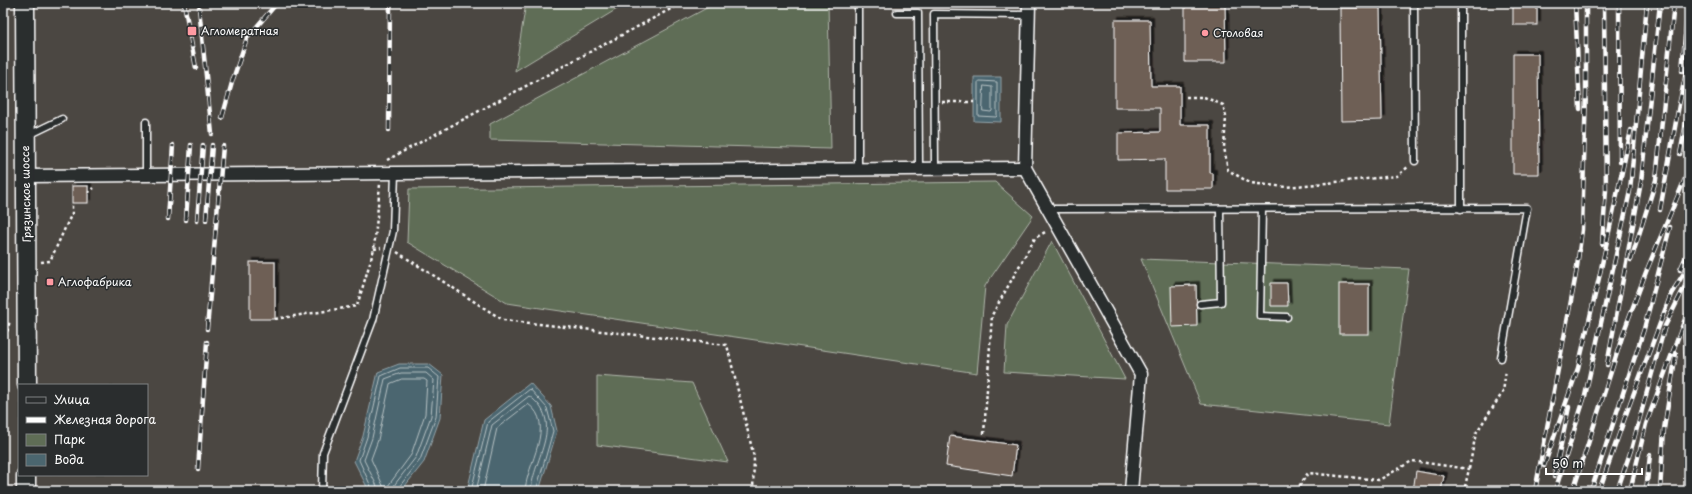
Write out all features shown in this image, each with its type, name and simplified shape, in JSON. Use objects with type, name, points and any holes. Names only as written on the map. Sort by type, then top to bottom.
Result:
[{"type":"main road","name":"Грязинское шоссе","points":[[25,3],[27,384]]},
{"type":"main road","points":[[26,476],[26,491]]},
{"type":"street","points":[[1028,9],[1025,168],[1142,374],[1131,491]]},
{"type":"street","points":[[26,176],[1025,168]]},
{"type":"lane","points":[[858,3],[858,170]]},
{"type":"lane","points":[[1414,3],[1415,161]]},
{"type":"lane","points":[[1461,209],[1462,3]]},
{"type":"lane","points":[[935,169],[934,14],[1028,9]]},
{"type":"lane","points":[[897,13],[918,13],[919,169]]},
{"type":"lane","points":[[26,137],[62,119]]},
{"type":"lane","points":[[146,122],[146,175]]},
{"type":"lane","points":[[322,491],[322,453],[373,320],[393,231],[395,173]]},
{"type":"lane","points":[[1048,209],[1527,208],[1501,358]]},
{"type":"lane","points":[[1200,304],[1221,302],[1220,209]]},
{"type":"lane","points":[[1262,209],[1260,316],[1287,317]]},
{"type":"path","points":[[380,161],[388,160],[682,3]]},
{"type":"path","points":[[1186,97],[1204,97],[1223,105],[1226,117],[1224,148],[1228,170],[1250,183],[1286,187],[1397,176],[1415,161]]},
{"type":"path","points":[[934,102],[974,102]]},
{"type":"path","points":[[275,319],[357,306],[374,249],[380,184]]},
{"type":"path","points":[[39,269],[40,262],[50,261],[72,213],[72,204]]},
{"type":"path","points":[[984,434],[992,315],[1035,238],[1057,224]]},
{"type":"path","points":[[374,249],[389,248],[503,320],[727,345],[754,457],[753,491]]},
{"type":"path","points":[[3,402],[4,349],[10,320]]},
{"type":"path","points":[[1464,491],[1476,433],[1503,392],[1506,370]]},
{"type":"path","points":[[1296,491],[1308,473],[1379,480],[1412,461],[1469,469]]},
{"type":"shaded area","points":[[3,3],[1689,3],[1689,491],[3,491]]},
{"type":"green space","points":[[526,3],[627,3],[515,71]]},
{"type":"green space","points":[[716,3],[828,3],[831,149],[490,140],[490,124]]},
{"type":"green space","points":[[995,182],[1033,216],[985,286],[977,373],[507,303],[407,242],[409,189]]},
{"type":"green space","points":[[1052,241],[1125,379],[1004,372],[1007,325]]},
{"type":"green space","points":[[1141,259],[1409,269],[1389,424],[1201,404]]},
{"type":"green space","points":[[597,376],[692,383],[728,462],[597,445]]},
{"type":"water","points":[[974,77],[1001,77],[1001,122],[974,121]]},
{"type":"water","points":[[399,364],[429,364],[443,375],[440,418],[424,462],[401,491],[369,491],[354,461],[363,436],[378,372]]},
{"type":"water","points":[[530,383],[551,406],[557,431],[539,491],[467,491],[484,420]]},
{"type":"building","name":"Столовая","points":[[1185,3],[1225,3],[1226,62],[1185,62]]},
{"type":"building","points":[[1513,3],[1537,3],[1537,25],[1513,25]]},
{"type":"building","points":[[1340,8],[1380,8],[1382,120],[1341,121]]},
{"type":"building","points":[[1115,20],[1150,20],[1151,86],[1180,86],[1180,125],[1210,125],[1210,173],[1213,173],[1213,189],[1165,189],[1165,159],[1118,160],[1118,133],[1160,132],[1160,108],[1115,108]]},
{"type":"building","points":[[1513,54],[1538,54],[1539,174],[1513,174]]},
{"type":"building","points":[[72,186],[88,186],[88,203],[72,203]]},
{"type":"building","points":[[250,262],[275,262],[275,319],[250,319]]},
{"type":"building","points":[[1271,283],[1287,283],[1288,306],[1271,306]]},
{"type":"building","points":[[1339,284],[1369,284],[1369,334],[1339,334]]},
{"type":"building","points":[[1196,285],[1197,326],[1172,327],[1171,286]]},
{"type":"building","points":[[950,436],[1016,445],[1012,476],[946,466]]},
{"type":"building","points":[[1416,471],[1444,476],[1441,491],[1413,491]]},
{"type":"railway","points":[[184,3],[196,68]]},
{"type":"railway","points":[[222,118],[247,38],[277,3]]},
{"type":"railway","points":[[389,130],[390,3]]},
{"type":"railway","points":[[1575,3],[1580,109]]},
{"type":"railway","points":[[1535,491],[1576,274],[1582,230],[1586,91],[1586,3]]},
{"type":"railway","points":[[1602,244],[1606,190],[1604,3]]},
{"type":"railway","points":[[1619,3],[1620,162]]},
{"type":"railway","points":[[1555,491],[1585,396],[1630,191],[1647,3]]},
{"type":"railway","points":[[1607,365],[1641,182],[1660,3]]},
{"type":"railway","points":[[1631,260],[1656,180],[1674,3]]},
{"type":"railway","points":[[1682,71],[1688,3]]},
{"type":"railway","points":[[199,8],[212,134]]},
{"type":"railway","points":[[1660,210],[1689,59]]},
{"type":"railway","points":[[1680,154],[1689,108]]},
{"type":"railway","points":[[1544,466],[1578,368],[1631,130]]},
{"type":"railway","points":[[168,219],[173,145]]},
{"type":"railway","points":[[186,220],[191,145]]},
{"type":"railway","points":[[197,221],[203,145]]},
{"type":"railway","points":[[206,220],[212,145]]},
{"type":"railway","points":[[207,329],[223,146]]},
{"type":"railway","points":[[1573,491],[1624,331],[1646,272],[1689,169]]},
{"type":"railway","points":[[1591,491],[1644,329],[1670,227]]},
{"type":"railway","points":[[1680,270],[1689,250]]},
{"type":"railway","points":[[1599,491],[1671,294],[1689,265]]},
{"type":"railway","points":[[1617,491],[1631,450],[1665,326],[1689,278]]},
{"type":"railway","points":[[1630,491],[1646,424],[1689,308]]},
{"type":"railway","points":[[1684,324],[1689,403]]},
{"type":"railway","points":[[198,469],[207,342]]},
{"type":"railway","points":[[1660,491],[1664,429],[1676,353]]},
{"type":"railway","points":[[1554,477],[1569,407]]},
{"type":"railway","points":[[1646,491],[1650,455]]},
{"type":"place","name":"Агломератная","points":[[192,31]]},
{"type":"place","name":"Столовая","points":[[1205,33]]},
{"type":"place","name":"Аглофабрика","points":[[50,282]]}]
